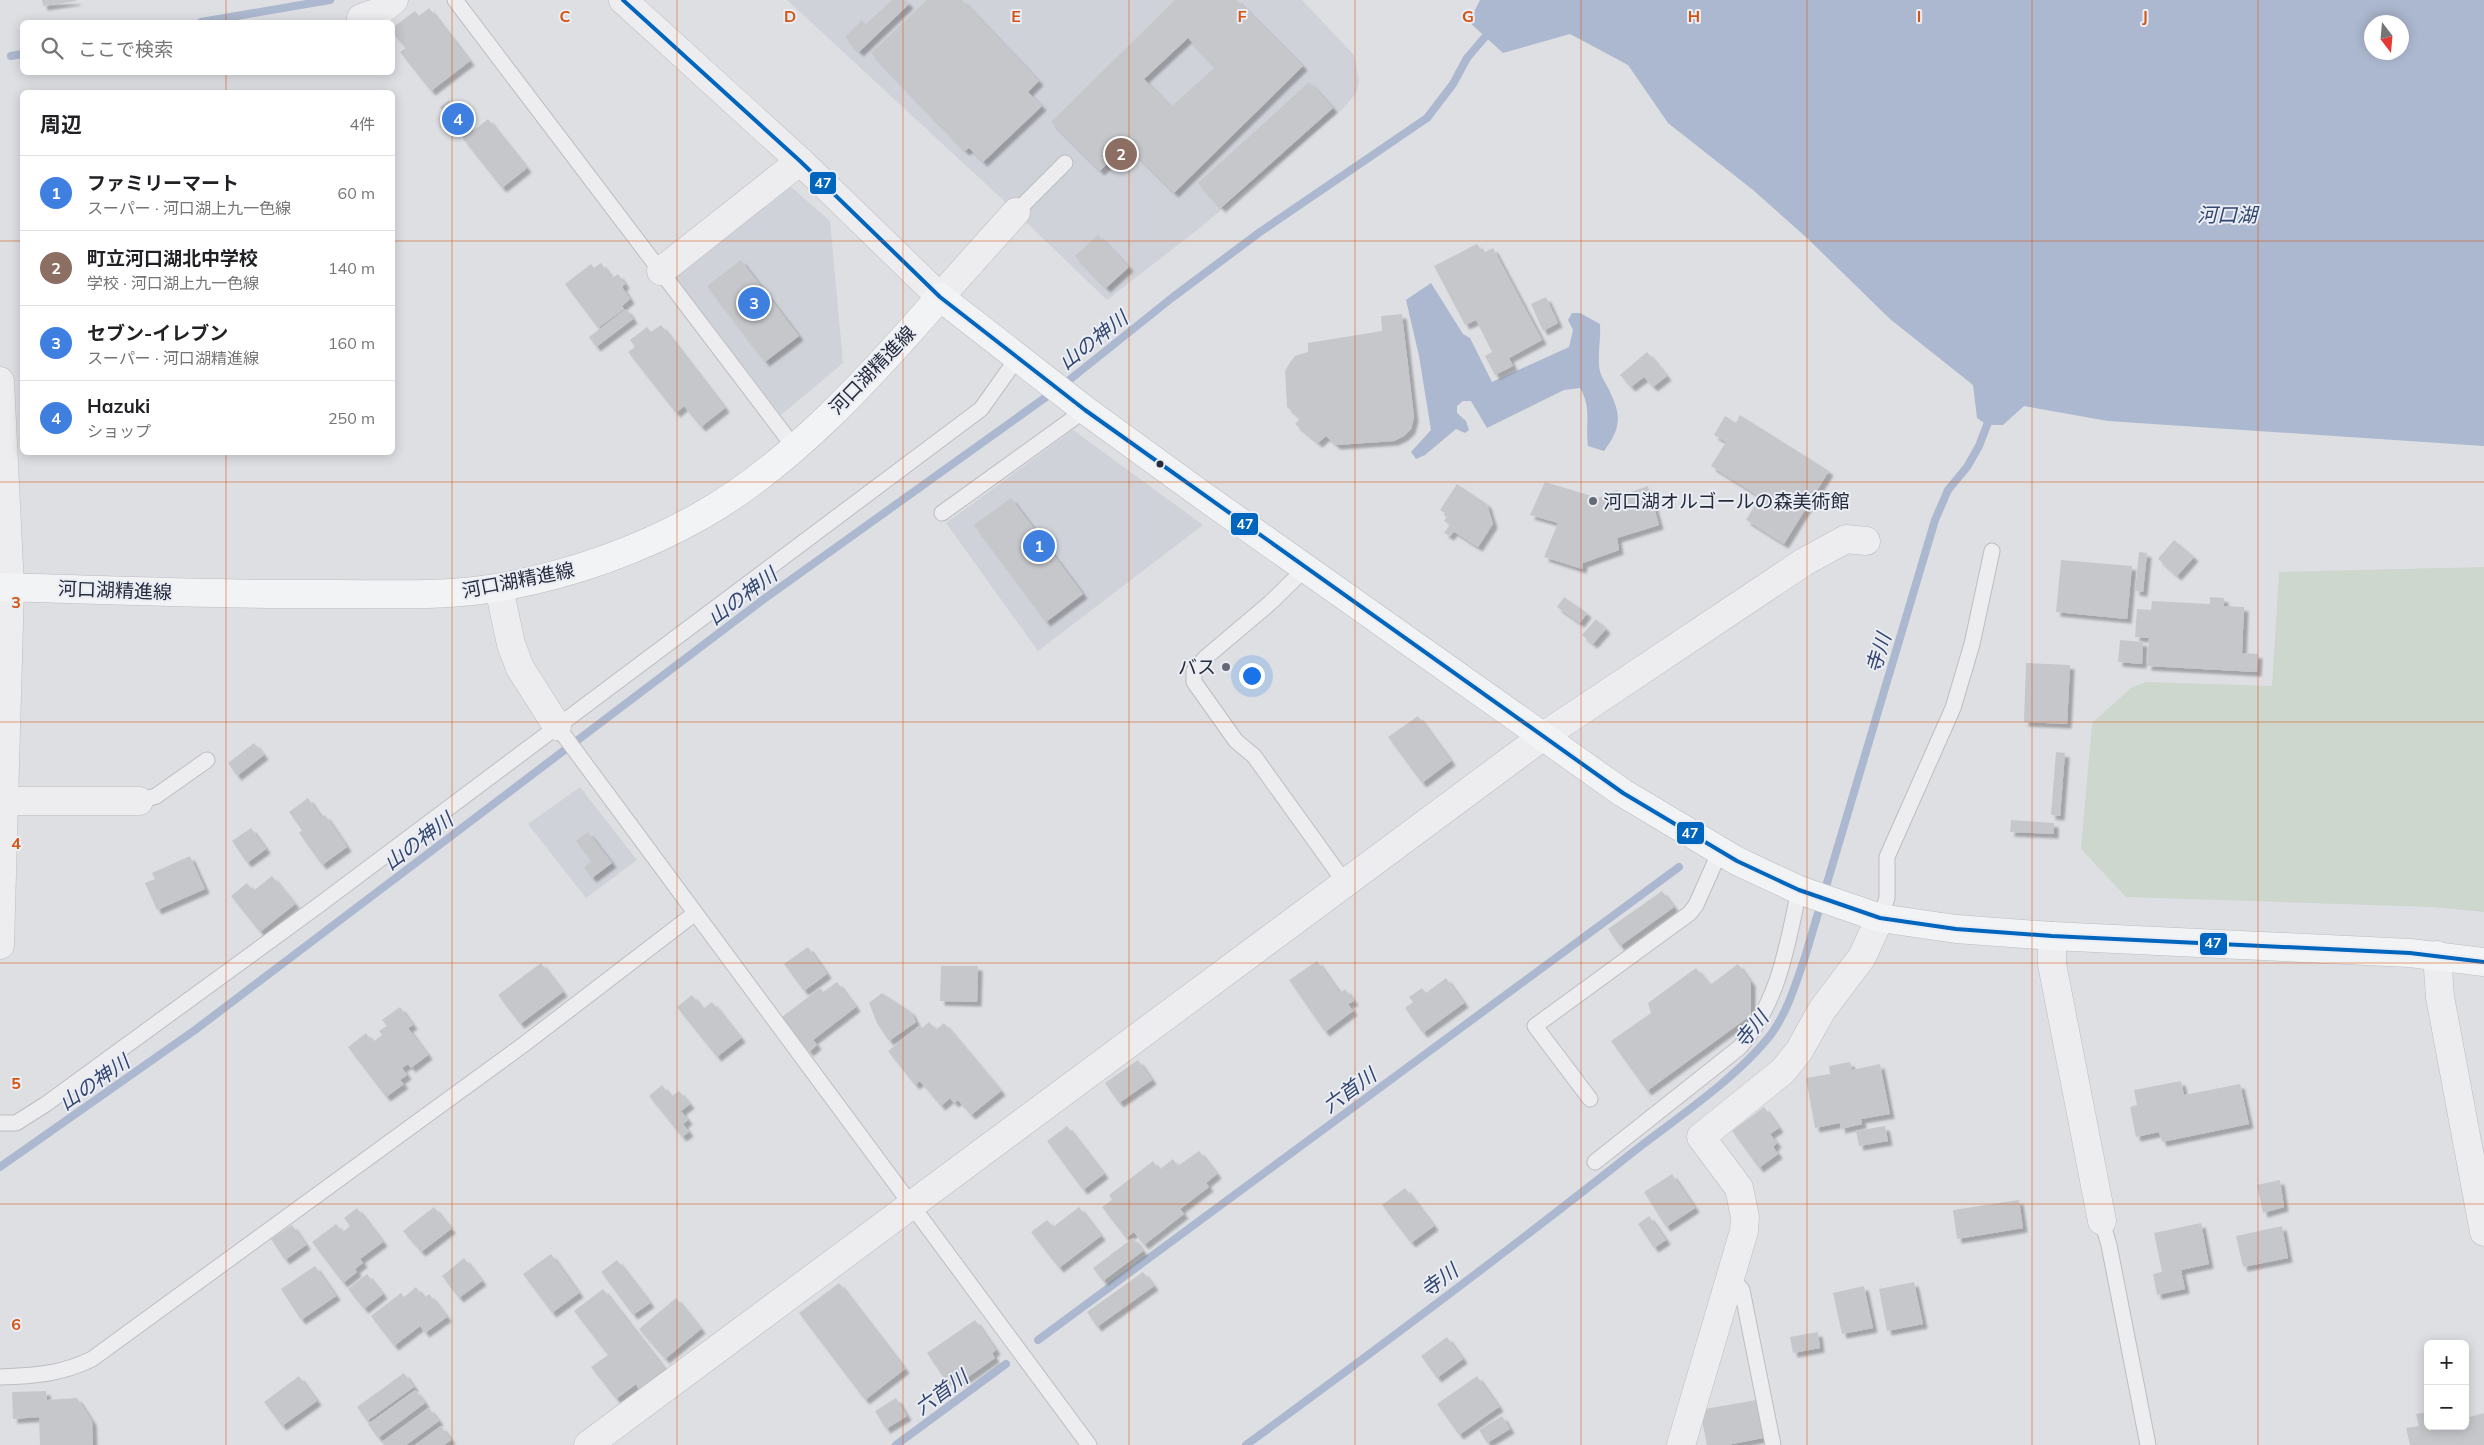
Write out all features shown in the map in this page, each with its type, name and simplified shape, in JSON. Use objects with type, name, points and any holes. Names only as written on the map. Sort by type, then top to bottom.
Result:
[{"type":"main road","points":[[940,297],[1081,406],[1623,793],[1720,851],[1804,892],[1869,914],[1956,929],[2052,936],[2437,955],[2484,962]]},
{"type":"main road","name":"河口湖精進線","points":[[5,587],[275,594],[412,594],[458,593],[499,588],[551,577],[591,564],[668,534],[704,514],[745,487],[794,447],[855,390],[940,297]]},
{"type":"street","points":[[362,18],[379,12],[394,0]]},
{"type":"street","points":[[623,0],[800,161],[940,297],[1016,212]]},
{"type":"street","points":[[661,271],[800,161]]},
{"type":"street","points":[[0,381],[5,587],[0,945]]},
{"type":"street","points":[[588,1445],[1542,737],[1804,562],[1846,540],[1866,541]]},
{"type":"street","points":[[499,588],[511,644],[520,668],[560,730]]},
{"type":"street","points":[[2,801],[139,802]]},
{"type":"street","points":[[1681,1445],[1732,1277],[1744,1231],[1745,1217],[1739,1188],[1701,1137],[1783,1071],[1798,1051],[1822,1010],[1862,957],[1873,937],[1869,914]]},
{"type":"street","points":[[2052,936],[2052,964],[2102,1221]]},
{"type":"street","points":[[2437,955],[2440,997],[2484,1232]]},
{"type":"lane","points":[[454,0],[794,447]]},
{"type":"lane","points":[[1016,212],[1065,163]]},
{"type":"lane","points":[[0,1123],[16,1123],[46,1104],[560,730],[982,409],[1026,364]]},
{"type":"lane","points":[[942,512],[1081,406]]},
{"type":"lane","points":[[1869,914],[1887,898],[1887,857],[1953,708],[1972,644],[1992,551]]},
{"type":"lane","points":[[1306,568],[1270,603],[1205,658],[1194,670],[1194,682],[1236,740],[1254,756],[1346,884]]},
{"type":"lane","points":[[560,730],[694,914],[1089,1445]]},
{"type":"lane","points":[[139,802],[156,796],[206,760]]},
{"type":"lane","points":[[1590,1100],[1535,1026],[1690,913],[1696,905],[1720,851]]},
{"type":"lane","points":[[1595,1162],[1740,1047],[1756,1028],[1770,1002],[1804,892]]},
{"type":"lane","points":[[0,1377],[54,1374],[73,1369],[92,1359],[523,1045],[694,914]]},
{"type":"lane","points":[[2102,1221],[2109,1245],[2148,1445]]},
{"type":"lane","points":[[1732,1277],[1742,1290],[1773,1445]]},
{"type":"shaded area","points":[[787,0],[1302,0],[1354,55],[1359,81],[1357,92],[1342,110],[1196,231],[1107,300],[1001,198]]},
{"type":"shaded area","points":[[789,185],[830,221],[843,363],[781,415],[671,275]]},
{"type":"shaded area","points":[[1073,430],[1203,525],[1038,651],[946,523]]},
{"type":"shaded area","points":[[2484,567],[2484,912],[2432,907],[2126,897],[2081,849],[2092,723],[2131,688],[2146,682],[2272,686],[2279,572]]},
{"type":"shaded area","points":[[580,787],[637,860],[586,898],[528,824]]},
{"type":"water","name":"河口湖","points":[[1480,0],[2484,0],[2484,446],[2108,421],[2024,406],[2003,425],[1987,425],[1977,418],[1973,385],[1890,319],[1807,238],[1753,190],[1668,123],[1628,65],[1570,34],[1503,53],[1469,22]]},
{"type":"water","points":[[1431,283],[1463,334],[1470,338],[1492,382],[1569,347],[1573,330],[1568,320],[1572,313],[1580,313],[1600,324],[1600,370],[1615,404],[1618,419],[1614,434],[1604,451],[1588,446],[1587,409],[1584,395],[1580,388],[1564,390],[1487,428],[1471,401],[1463,401],[1457,406],[1457,413],[1466,421],[1469,430],[1465,433],[1456,429],[1425,455],[1416,459],[1411,452],[1431,430],[1419,356],[1406,300]]},
{"type":"building","points":[[42,0],[76,0],[76,1],[43,6]]},
{"type":"building","points":[[892,0],[905,0],[909,4],[859,52],[845,37],[862,20],[866,24]]},
{"type":"building","points":[[927,0],[962,0],[1039,81],[1028,92],[1042,106],[983,162],[969,148],[965,151],[871,53]]},
{"type":"building","points":[[1175,0],[1237,0],[1303,66],[1174,193],[1126,145],[1100,171],[1051,122]],"holes":[[[1188,38],[1215,67],[1171,107],[1144,79]]]},
{"type":"building","points":[[429,8],[470,61],[431,91],[400,52],[406,48],[395,35],[395,26],[415,11],[419,16]]},
{"type":"building","points":[[1309,82],[1333,108],[1221,208],[1198,183]]},
{"type":"building","points":[[449,100],[471,129],[462,136],[440,107]]},
{"type":"building","points":[[488,119],[527,168],[502,188],[463,139]]},
{"type":"building","points":[[1098,235],[1129,267],[1106,288],[1075,256]]},
{"type":"building","points":[[1477,244],[1483,253],[1493,248],[1542,340],[1509,358],[1513,366],[1495,375],[1485,356],[1492,352],[1476,320],[1465,325],[1434,266]]},
{"type":"building","points":[[741,260],[799,336],[765,362],[707,286]]},
{"type":"building","points":[[601,263],[612,278],[618,274],[625,284],[622,287],[630,299],[622,306],[624,309],[598,328],[565,284],[591,264],[594,268]]},
{"type":"building","points":[[1546,297],[1558,323],[1543,331],[1531,304]]},
{"type":"building","points":[[626,309],[633,319],[596,347],[589,337]]},
{"type":"building","points":[[1402,314],[1414,417],[1411,429],[1404,436],[1394,441],[1336,445],[1326,436],[1318,443],[1295,424],[1300,418],[1287,407],[1285,371],[1289,364],[1295,356],[1308,352],[1308,343],[1382,331],[1381,316]]},
{"type":"building","points":[[661,325],[725,408],[701,427],[684,406],[676,413],[628,352],[635,347],[630,340],[647,327],[651,332]]},
{"type":"building","points":[[1647,352],[1667,376],[1653,387],[1644,377],[1631,387],[1620,375]]},
{"type":"building","points":[[1740,415],[1829,471],[1784,544],[1746,520],[1760,497],[1711,466],[1726,442],[1714,435],[1725,416],[1736,423]]},
{"type":"building","points":[[1545,482],[1598,498],[1617,490],[1620,496],[1648,486],[1659,525],[1617,538],[1619,550],[1583,563],[1582,569],[1544,557],[1558,523],[1530,515]]},
{"type":"building","points":[[1457,484],[1487,504],[1493,524],[1478,547],[1453,531],[1450,536],[1444,533],[1450,525],[1444,521],[1448,515],[1440,510]]},
{"type":"building","points":[[1011,498],[1083,594],[1046,622],[974,525]]},
{"type":"building","points":[[2174,540],[2194,557],[2177,576],[2158,559]]},
{"type":"building","points":[[2139,552],[2147,553],[2143,592],[2135,591]]},
{"type":"building","points":[[2061,560],[2132,566],[2127,619],[2056,612]]},
{"type":"building","points":[[1564,597],[1587,613],[1580,623],[1557,607]]},
{"type":"building","points":[[2210,597],[2224,598],[2224,606],[2244,607],[2242,653],[2258,654],[2257,672],[2147,666],[2149,638],[2135,637],[2137,609],[2151,610],[2152,601],[2210,604]]},
{"type":"building","points":[[1596,619],[1606,629],[1593,644],[1582,635]]},
{"type":"building","points":[[2120,640],[2143,642],[2142,664],[2118,662]]},
{"type":"building","points":[[2026,663],[2070,665],[2067,724],[2024,722]]},
{"type":"building","points":[[1418,716],[1451,761],[1422,783],[1388,737]]},
{"type":"building","points":[[254,743],[264,755],[237,776],[228,763]]},
{"type":"building","points":[[2056,752],[2065,753],[2060,816],[2051,815]]},
{"type":"building","points":[[308,798],[321,817],[325,815],[347,847],[322,865],[299,833],[302,830],[289,812]]},
{"type":"building","points":[[2011,820],[2054,823],[2054,834],[2010,832]]},
{"type":"building","points":[[251,828],[266,849],[247,863],[232,841]]},
{"type":"building","points":[[588,832],[612,863],[592,878],[584,867],[592,861],[576,841]]},
{"type":"building","points":[[190,856],[205,889],[157,910],[145,883],[155,879],[152,873]]},
{"type":"building","points":[[272,876],[295,904],[260,932],[231,896],[247,883],[253,891]]},
{"type":"building","points":[[1662,891],[1674,907],[1620,946],[1608,929]]},
{"type":"building","points":[[808,947],[827,974],[804,991],[784,964]]},
{"type":"building","points":[[1317,961],[1340,993],[1345,989],[1354,1001],[1348,1004],[1353,1011],[1325,1032],[1289,980]]},
{"type":"building","points":[[541,963],[563,992],[520,1024],[498,995]]},
{"type":"building","points":[[1738,964],[1751,982],[1751,1015],[1647,1091],[1611,1041],[1651,1013],[1648,1003],[1696,968],[1710,985]]},
{"type":"building","points":[[941,966],[978,966],[977,1002],[940,1001]]},
{"type":"building","points":[[1446,978],[1464,1003],[1423,1033],[1405,1008],[1413,1002],[1409,997],[1422,988],[1426,993]]},
{"type":"building","points":[[837,982],[856,1007],[813,1040],[817,1045],[809,1052],[782,1017],[820,988],[823,992]]},
{"type":"building","points":[[882,993],[910,1011],[916,1022],[889,1041],[877,1023],[869,1003]]},
{"type":"building","points":[[692,995],[703,1009],[712,1002],[741,1038],[717,1057],[677,1007]]},
{"type":"building","points":[[400,1007],[413,1025],[408,1028],[428,1055],[411,1068],[408,1064],[402,1068],[407,1075],[400,1080],[404,1084],[386,1097],[348,1047],[366,1033],[373,1042],[382,1035],[379,1031],[387,1026],[382,1020]]},
{"type":"building","points":[[929,1022],[936,1030],[944,1023],[1001,1091],[971,1115],[958,1100],[954,1103],[950,1098],[941,1106],[920,1081],[915,1085],[888,1051],[920,1025],[922,1028]]},
{"type":"building","points":[[1138,1060],[1152,1080],[1119,1103],[1105,1083]]},
{"type":"building","points":[[1850,1062],[1852,1070],[1880,1064],[1890,1114],[1861,1119],[1862,1124],[1841,1129],[1840,1123],[1815,1128],[1806,1078],[1830,1074],[1829,1066]]},
{"type":"building","points":[[2181,1081],[2184,1095],[2240,1084],[2249,1124],[2162,1142],[2159,1132],[2136,1137],[2130,1107],[2137,1105],[2134,1090]]},
{"type":"building","points":[[662,1085],[671,1097],[679,1091],[690,1104],[681,1111],[688,1120],[683,1124],[689,1132],[682,1137],[649,1096]]},
{"type":"building","points":[[1764,1107],[1779,1128],[1770,1134],[1777,1143],[1773,1147],[1778,1154],[1759,1168],[1732,1131]]},
{"type":"building","points":[[1067,1126],[1104,1174],[1083,1190],[1047,1141]]},
{"type":"building","points":[[1885,1126],[1888,1141],[1859,1146],[1856,1131]]},
{"type":"building","points":[[1199,1151],[1217,1174],[1206,1183],[1209,1187],[1180,1209],[1184,1214],[1144,1245],[1134,1232],[1126,1238],[1102,1207],[1112,1200],[1109,1195],[1153,1161],[1159,1170],[1173,1159],[1178,1166]]},
{"type":"building","points":[[1672,1174],[1695,1208],[1666,1227],[1644,1192]]},
{"type":"building","points":[[2280,1180],[2284,1207],[2263,1213],[2257,1185]]},
{"type":"building","points":[[1405,1188],[1434,1226],[1411,1243],[1382,1205]]},
{"type":"building","points":[[2019,1200],[2023,1228],[1957,1239],[1953,1210]]},
{"type":"building","points":[[434,1207],[451,1229],[421,1252],[403,1231]]},
{"type":"building","points":[[1079,1207],[1101,1236],[1059,1268],[1031,1232],[1047,1220],[1053,1227]]},
{"type":"building","points":[[357,1208],[383,1242],[360,1259],[363,1263],[355,1269],[357,1272],[343,1283],[312,1242],[336,1224],[343,1232],[350,1226],[344,1218]]},
{"type":"building","points":[[1649,1216],[1666,1240],[1654,1248],[1638,1224]]},
{"type":"building","points":[[2201,1223],[2209,1264],[2181,1270],[2185,1289],[2157,1295],[2153,1274],[2162,1272],[2154,1233]]},
{"type":"building","points":[[292,1225],[306,1245],[285,1260],[271,1239]]},
{"type":"building","points":[[2282,1226],[2288,1258],[2243,1267],[2236,1236]]},
{"type":"building","points":[[1133,1238],[1143,1251],[1103,1281],[1093,1268]]},
{"type":"building","points":[[551,1254],[579,1293],[552,1313],[523,1274]]},
{"type":"building","points":[[464,1258],[482,1281],[459,1298],[442,1276]]},
{"type":"building","points":[[617,1260],[650,1303],[633,1315],[601,1272]]},
{"type":"building","points":[[315,1266],[336,1296],[301,1320],[281,1289]]},
{"type":"building","points":[[1143,1272],[1154,1286],[1097,1327],[1087,1312]]},
{"type":"building","points":[[367,1274],[383,1294],[364,1309],[348,1289]]},
{"type":"building","points":[[1914,1282],[1923,1324],[1887,1331],[1879,1289]]},
{"type":"building","points":[[839,1283],[905,1369],[865,1400],[799,1313]]},
{"type":"building","points":[[1864,1286],[1873,1328],[1842,1334],[1833,1293]]},
{"type":"building","points":[[416,1287],[424,1298],[429,1294],[447,1317],[425,1333],[420,1326],[394,1346],[371,1316],[401,1293],[404,1297]]},
{"type":"building","points":[[603,1289],[665,1369],[639,1389],[636,1384],[616,1399],[591,1367],[608,1355],[574,1311]]},
{"type":"building","points":[[676,1298],[701,1329],[665,1359],[639,1329]]},
{"type":"building","points":[[975,1320],[996,1350],[992,1353],[995,1358],[961,1382],[956,1374],[946,1381],[927,1353]]},
{"type":"building","points":[[1818,1332],[1820,1348],[1793,1353],[1790,1337]]},
{"type":"building","points":[[1447,1337],[1463,1359],[1437,1378],[1421,1356]]},
{"type":"building","points":[[404,1373],[414,1387],[367,1421],[357,1407]]},
{"type":"building","points":[[299,1376],[317,1401],[282,1426],[264,1402]]},
{"type":"building","points":[[1477,1376],[1499,1407],[1459,1435],[1437,1404]]},
{"type":"building","points":[[415,1390],[425,1403],[378,1438],[368,1424]]},
{"type":"building","points":[[46,1391],[47,1400],[77,1398],[92,1421],[93,1445],[40,1445],[39,1417],[13,1419],[12,1392]]},
{"type":"building","points":[[896,1398],[907,1416],[886,1429],[875,1411]]},
{"type":"building","points":[[1756,1400],[1763,1438],[1727,1445],[1707,1445],[1700,1410]]},
{"type":"building","points":[[429,1408],[439,1421],[406,1445],[384,1445],[382,1442]]},
{"type":"building","points":[[2424,1413],[2424,1430],[2469,1430],[2469,1417],[2484,1413],[2484,1445],[2410,1445],[2406,1428],[2419,1426],[2416,1414]]},
{"type":"building","points":[[1502,1416],[1510,1429],[1487,1443],[1479,1430]]},
{"type":"building","points":[[441,1426],[451,1440],[444,1445],[415,1445]]},
{"type":"waterway","points":[[213,20],[330,0]]},
{"type":"waterway","name":"山の神川","points":[[1063,385],[1173,297],[1260,232],[1427,118],[1453,84],[1467,58],[1485,37]]},
{"type":"waterway","points":[[11,56],[20,54]]},
{"type":"waterway","name":"山の神川","points":[[0,1167],[195,1030],[764,599],[1053,392]]},
{"type":"waterway","name":"寺川","points":[[1246,1445],[1483,1269],[1701,1100],[1740,1067],[1772,1033],[1787,1006],[1805,957],[1935,520],[1948,490],[1967,467],[1979,446],[1987,425]]},
{"type":"waterway","name":"六首川","points":[[1038,1340],[1679,867]]},
{"type":"waterway","name":"六首川","points":[[896,1445],[1006,1364]]},
{"type":"transit line","name":"47","points":[[623,0],[800,161],[940,297],[1085,410],[1623,793],[1737,861],[1799,890],[1880,918],[1956,929],[2052,936],[2410,953],[2484,962]]},
{"type":"place","name":"Hazuki","points":[[458,119]]},
{"type":"place","name":"町立河口湖北中学校","points":[[1121,154]]},
{"type":"place","name":"セブン-イレブン","points":[[754,303]]},
{"type":"place","name":"河口湖オルゴールの森美術館","points":[[1593,501]]},
{"type":"place","name":"ファミリーマート","points":[[1039,546]]},
{"type":"place","name":"バス","points":[[1226,667]]}]
